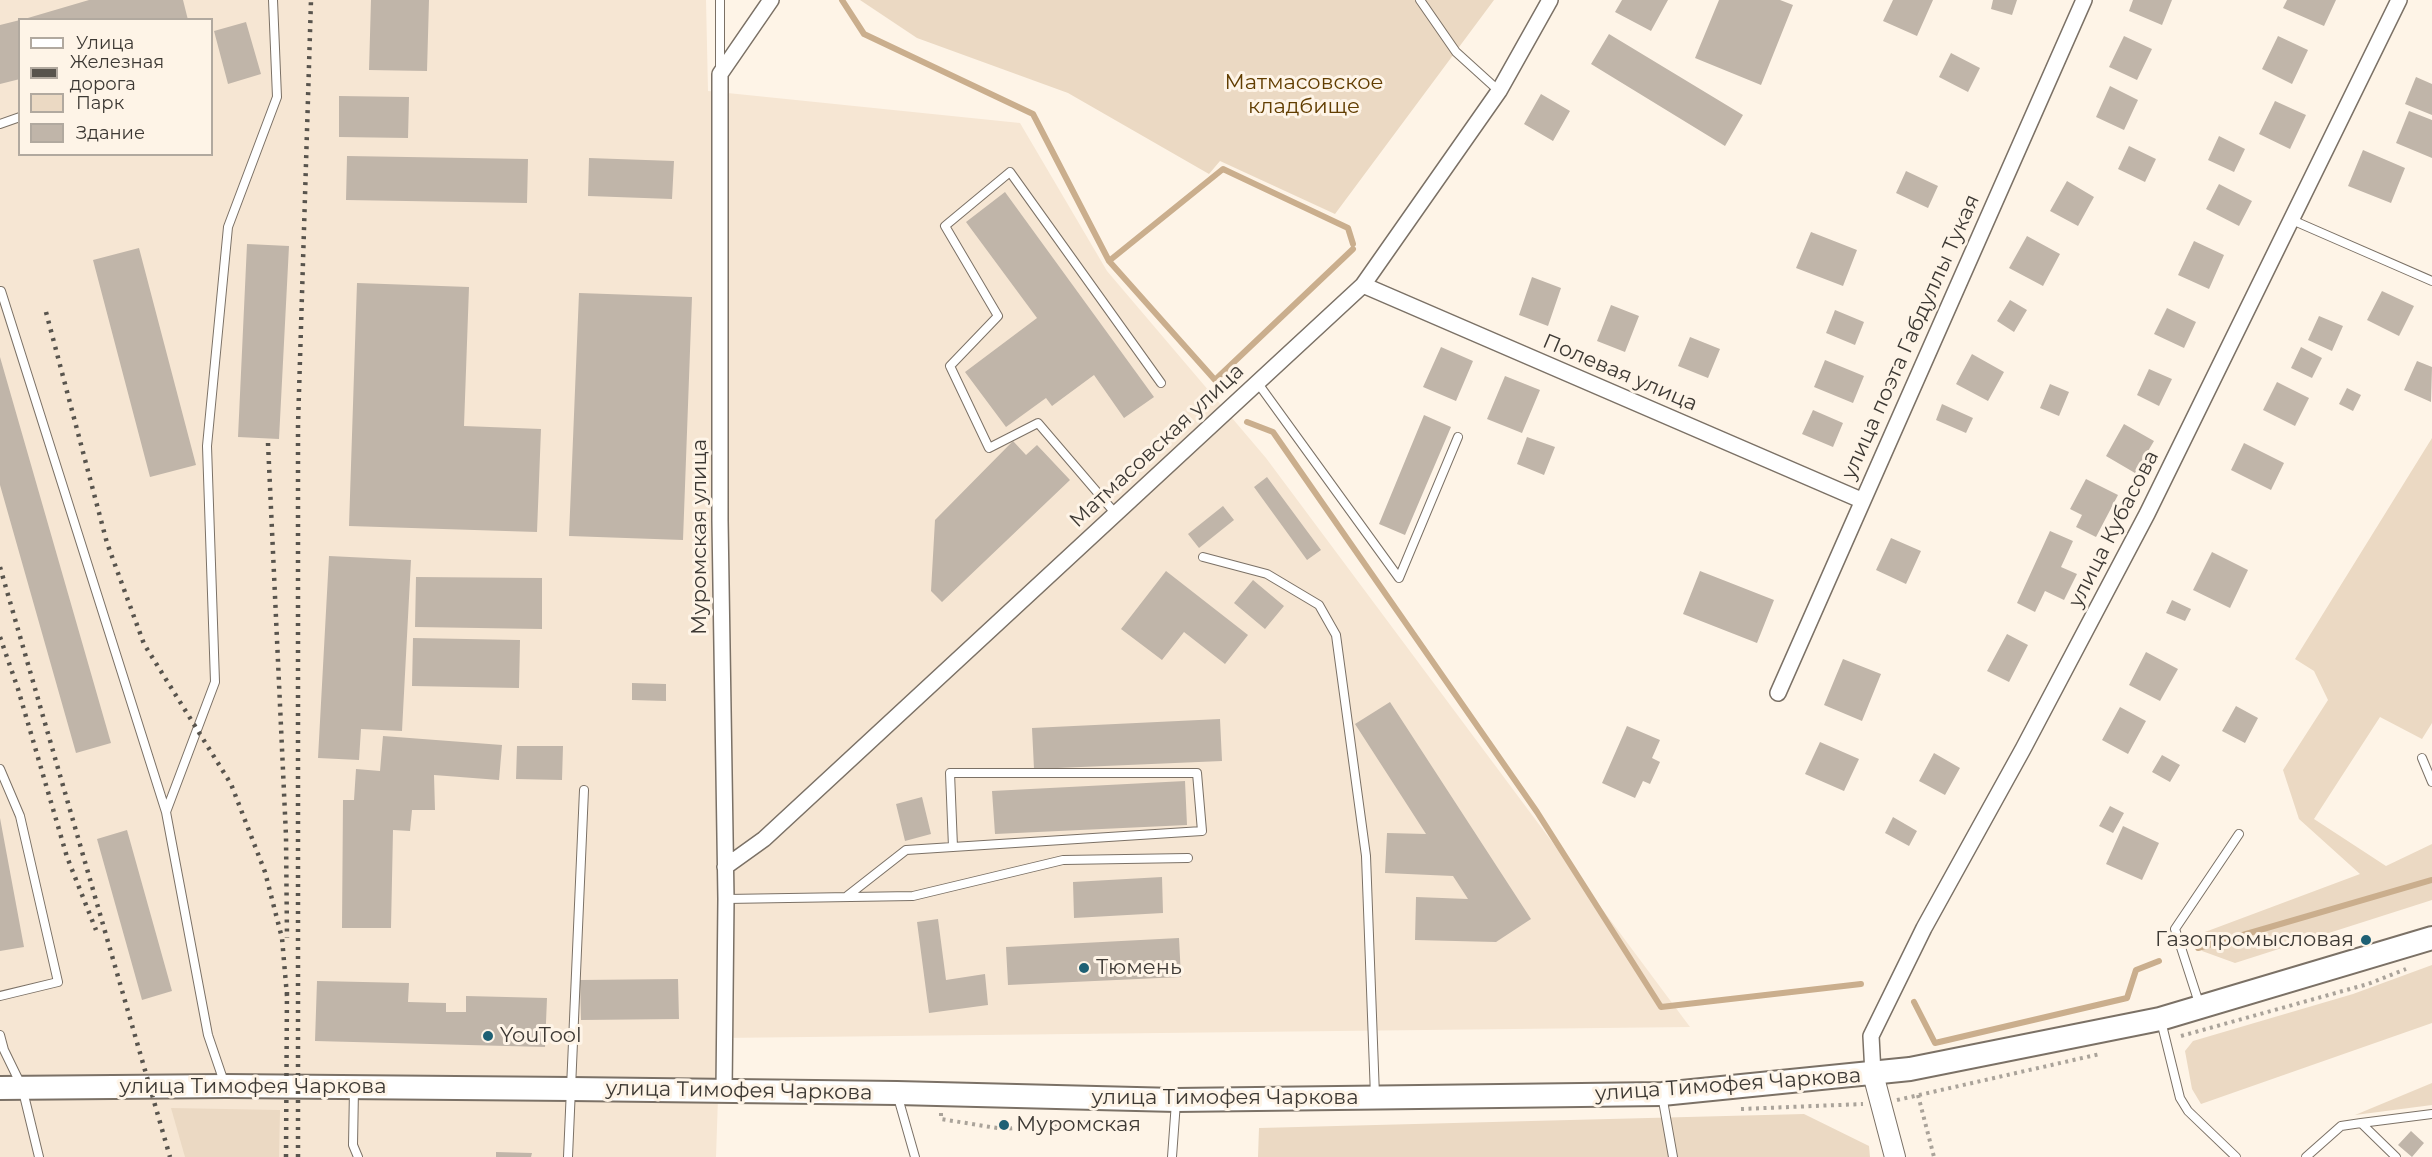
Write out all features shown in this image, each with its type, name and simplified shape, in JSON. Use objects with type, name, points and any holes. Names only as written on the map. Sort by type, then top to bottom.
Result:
[{"type":"main road","name":"улица Тимофея Чаркова","points":[[11,1087],[571,1089],[897,1093],[1176,1100],[1662,1094],[1873,1074],[2160,1019],[2432,938]]},
{"type":"street","points":[[720,74],[771,0]]},
{"type":"street","name":"Матмасовская улица","points":[[725,867],[764,839],[1363,285],[1499,91],[1550,0]]},
{"type":"street","name":"улица поэта Габдуллы Тукая","points":[[1778,693],[1861,500],[2084,0]]},
{"type":"street","name":"улица Кубасова","points":[[1873,1074],[1871,1036],[1924,928],[2023,749],[2146,514],[2399,0]]},
{"type":"street","name":"Муромская улица","points":[[720,74],[720,521],[726,898],[724,1091]]},
{"type":"street","name":"Полевая улица","points":[[1363,285],[1861,500]]},
{"type":"street","points":[[1873,1074],[1895,1157]]},
{"type":"lane","points":[[166,812],[215,682],[207,446],[228,227],[276,97],[273,0]]},
{"type":"lane","points":[[720,0],[720,74]]},
{"type":"lane","points":[[1420,0],[1456,52],[1499,91]]},
{"type":"lane","points":[[0,124],[18,118]]},
{"type":"lane","points":[[1115,513],[1038,423],[989,448],[950,366],[998,316],[945,226],[1010,172],[1161,383]]},
{"type":"lane","points":[[2292,220],[2432,281]]},
{"type":"lane","points":[[2,291],[166,812],[208,1035],[226,1086]]},
{"type":"lane","points":[[1257,382],[1399,578],[1458,437]]},
{"type":"lane","points":[[1203,557],[1267,574],[1276,579],[1319,605],[1336,635],[1366,856],[1375,1097]]},
{"type":"lane","points":[[2422,758],[2432,782]]},
{"type":"lane","points":[[0,769],[20,816],[58,982],[0,996]]},
{"type":"lane","points":[[846,897],[906,850],[953,847],[1202,831],[1197,772],[950,773],[953,847]]},
{"type":"lane","points":[[568,1157],[584,790]]},
{"type":"lane","points":[[2200,1007],[2175,929],[2239,834]]},
{"type":"lane","points":[[726,898],[913,896],[1063,860],[1188,858]]},
{"type":"lane","points":[[2160,1019],[2180,1098],[2188,1111],[2236,1157]]},
{"type":"lane","points":[[0,1035],[11,1087],[39,1157]]},
{"type":"lane","points":[[354,1087],[353,1145],[358,1157]]},
{"type":"lane","points":[[897,1093],[915,1157]]},
{"type":"lane","points":[[1662,1094],[1673,1157]]},
{"type":"lane","points":[[1172,1157],[1176,1100]]},
{"type":"lane","points":[[2306,1157],[2341,1126],[2432,1114]]},
{"type":"lane","points":[[2361,1123],[2396,1157]]},
{"type":"path","points":[[1918,1095],[1934,1157]]},
{"type":"shaded area","points":[[0,0],[706,0],[708,91],[1020,123],[1107,271],[1266,458],[1690,1027],[720,1038],[716,1157],[0,1157]]},
{"type":"green space","name":"Матмасовское кладбище","points":[[860,0],[1494,0],[1335,214],[1220,161],[1209,174],[1068,93],[917,38]]},
{"type":"green space","points":[[2432,438],[2432,723],[2422,739],[2380,717],[2314,819],[2386,866],[2432,844],[2432,900],[2235,963],[2202,951],[2205,932],[2360,874],[2299,819],[2283,770],[2328,700],[2314,671],[2295,659]]},
{"type":"green space","points":[[2432,965],[2432,1023],[2201,1104],[2192,1089],[2185,1051],[2193,1041],[2353,994]]},
{"type":"green space","points":[[2432,1083],[2432,1105],[2355,1115]]},
{"type":"green space","points":[[171,1108],[280,1110],[279,1157],[185,1157]]},
{"type":"green space","points":[[1804,1114],[1869,1146],[1870,1157],[1258,1157],[1259,1128]]},
{"type":"building","points":[[89,0],[183,0],[188,18],[28,18]]},
{"type":"building","points":[[371,0],[429,0],[427,71],[369,70]]},
{"type":"building","points":[[1622,0],[1668,0],[1651,31],[1615,12]]},
{"type":"building","points":[[1719,0],[1780,0],[1793,5],[1761,85],[1695,58]]},
{"type":"building","points":[[1893,0],[1933,0],[1917,36],[1883,21]]},
{"type":"building","points":[[1993,0],[2017,0],[2012,15],[1991,9]]},
{"type":"building","points":[[2133,0],[2172,0],[2162,25],[2129,11]]},
{"type":"building","points":[[2287,0],[2336,0],[2324,26],[2283,8]]},
{"type":"building","points":[[18,20],[18,80],[0,84],[0,25]]},
{"type":"building","points":[[246,22],[261,74],[228,84],[214,31]]},
{"type":"building","points":[[1609,34],[1743,115],[1725,146],[1591,64]]},
{"type":"building","points":[[2124,36],[2152,49],[2137,80],[2109,67]]},
{"type":"building","points":[[2278,36],[2308,50],[2292,84],[2262,69]]},
{"type":"building","points":[[1951,53],[1980,68],[1968,92],[1939,77]]},
{"type":"building","points":[[2416,77],[2432,84],[2432,115],[2405,104]]},
{"type":"building","points":[[2110,86],[2138,100],[2124,130],[2096,117]]},
{"type":"building","points":[[1541,94],[1570,111],[1553,141],[1524,124]]},
{"type":"building","points":[[339,96],[409,97],[408,138],[339,137]]},
{"type":"building","points":[[2275,101],[2306,115],[2290,149],[2259,134]]},
{"type":"building","points":[[2409,111],[2432,120],[2432,158],[2396,143]]},
{"type":"building","points":[[2219,136],[2245,149],[2234,172],[2208,160]]},
{"type":"building","points":[[2129,146],[2156,159],[2145,182],[2118,169]]},
{"type":"building","points":[[2363,150],[2405,168],[2391,203],[2348,186]]},
{"type":"building","points":[[347,156],[528,159],[527,203],[346,200]]},
{"type":"building","points":[[589,158],[674,161],[672,199],[588,196]]},
{"type":"building","points":[[1906,171],[1938,186],[1928,208],[1896,193]]},
{"type":"building","points":[[2067,181],[2094,197],[2078,226],[2050,211]]},
{"type":"building","points":[[2219,184],[2252,201],[2239,226],[2206,209]]},
{"type":"building","points":[[1005,192],[1154,397],[1124,418],[1094,375],[1052,406],[1046,398],[1006,427],[965,372],[1037,318],[966,222]]},
{"type":"building","points":[[1811,232],[1857,250],[1843,286],[1796,268]]},
{"type":"building","points":[[2027,236],[2060,254],[2043,286],[2009,268]]},
{"type":"building","points":[[2194,241],[2224,255],[2209,289],[2178,275]]},
{"type":"building","points":[[247,244],[289,246],[279,439],[238,437]]},
{"type":"building","points":[[139,248],[196,465],[150,477],[93,260]]},
{"type":"building","points":[[1532,277],[1561,288],[1548,326],[1519,315]]},
{"type":"building","points":[[357,283],[469,287],[464,426],[541,429],[537,532],[349,526]]},
{"type":"building","points":[[2382,291],[2414,306],[2399,336],[2367,320]]},
{"type":"building","points":[[579,293],[692,297],[683,540],[569,536]]},
{"type":"building","points":[[2010,300],[2027,310],[2014,332],[1997,321]]},
{"type":"building","points":[[1611,305],[1639,316],[1625,352],[1597,341]]},
{"type":"building","points":[[2167,308],[2196,322],[2184,348],[2154,334]]},
{"type":"building","points":[[1835,310],[1864,322],[1855,345],[1826,333]]},
{"type":"building","points":[[2319,316],[2343,326],[2332,351],[2308,340]]},
{"type":"building","points":[[1690,337],[1720,349],[1708,378],[1678,366]]},
{"type":"building","points":[[1441,347],[1473,361],[1456,401],[1423,387]]},
{"type":"building","points":[[2301,347],[2322,358],[2312,378],[2291,368]]},
{"type":"building","points":[[1972,354],[2004,372],[1988,401],[1956,384]]},
{"type":"building","points":[[0,357],[111,743],[76,753],[0,485]]},
{"type":"building","points":[[1825,360],[1864,376],[1853,403],[1814,387]]},
{"type":"building","points":[[2417,361],[2432,367],[2431,402],[2404,390]]},
{"type":"building","points":[[2149,369],[2172,379],[2159,406],[2137,395]]},
{"type":"building","points":[[1505,376],[1540,390],[1522,433],[1487,419]]},
{"type":"building","points":[[2277,382],[2309,398],[2295,426],[2263,410]]},
{"type":"building","points":[[2050,384],[2069,392],[2059,416],[2040,408]]},
{"type":"building","points":[[2347,388],[2361,395],[2353,411],[2339,404]]},
{"type":"building","points":[[1942,404],[1973,418],[1966,433],[1936,420]]},
{"type":"building","points":[[1813,410],[1843,423],[1833,447],[1802,434]]},
{"type":"building","points":[[1424,415],[1451,427],[1405,535],[1379,524]]},
{"type":"building","points":[[2124,424],[2154,441],[2135,473],[2106,456]]},
{"type":"building","points":[[1527,437],[1555,447],[1544,475],[1517,464]]},
{"type":"building","points":[[1013,441],[1026,455],[1037,445],[1070,480],[942,602],[931,591],[935,520]]},
{"type":"building","points":[[2244,443],[2284,463],[2271,490],[2231,470]]},
{"type":"building","points":[[1267,477],[1321,550],[1307,560],[1254,487]]},
{"type":"building","points":[[2086,479],[2118,495],[2096,537],[2076,527],[2082,515],[2070,509]]},
{"type":"building","points":[[1223,506],[1234,520],[1199,548],[1188,534]]},
{"type":"building","points":[[2050,531],[2073,541],[2061,567],[2077,574],[2064,600],[2045,591],[2035,612],[2017,603]]},
{"type":"building","points":[[1891,538],[1921,551],[1906,584],[1876,570]]},
{"type":"building","points":[[2212,552],[2248,570],[2230,608],[2193,590]]},
{"type":"building","points":[[329,556],[411,560],[402,731],[361,729],[359,760],[318,758]]},
{"type":"building","points":[[1166,571],[1248,635],[1225,664],[1184,632],[1162,660],[1121,629]]},
{"type":"building","points":[[1700,571],[1774,600],[1757,643],[1683,614]]},
{"type":"building","points":[[416,577],[542,578],[542,629],[415,627]]},
{"type":"building","points":[[1253,580],[1284,606],[1265,629],[1234,603]]},
{"type":"building","points":[[2172,600],[2191,609],[2185,621],[2166,613]]},
{"type":"building","points":[[2007,634],[2028,645],[2009,682],[1987,671]]},
{"type":"building","points":[[413,638],[520,640],[519,688],[412,686]]},
{"type":"building","points":[[2146,652],[2178,669],[2160,701],[2129,685]]},
{"type":"building","points":[[1843,659],[1881,674],[1862,721],[1824,705]]},
{"type":"building","points":[[632,683],[666,684],[666,701],[632,700]]},
{"type":"building","points":[[1390,702],[1531,919],[1496,942],[1415,940],[1416,897],[1468,899],[1453,876],[1385,873],[1387,833],[1426,834],[1355,724]]},
{"type":"building","points":[[2236,706],[2258,718],[2245,743],[2222,731]]},
{"type":"building","points":[[2120,707],[2146,721],[2128,754],[2102,740]]},
{"type":"building","points":[[1220,719],[1222,761],[1034,769],[1032,728]]},
{"type":"building","points":[[1627,726],[1660,740],[1652,758],[1660,762],[1650,784],[1643,781],[1635,798],[1602,783]]},
{"type":"building","points":[[383,736],[502,745],[499,780],[434,775],[435,810],[412,810],[410,831],[393,830],[391,928],[342,928],[343,800],[354,800],[356,769],[380,771]]},
{"type":"building","points":[[1820,742],[1859,759],[1844,791],[1805,774]]},
{"type":"building","points":[[517,746],[563,746],[562,780],[516,779]]},
{"type":"building","points":[[1934,753],[1960,768],[1945,795],[1919,781]]},
{"type":"building","points":[[2162,755],[2180,765],[2170,782],[2152,772]]},
{"type":"building","points":[[1185,781],[1187,825],[995,834],[992,791]]},
{"type":"building","points":[[922,797],[931,834],[905,841],[896,804]]},
{"type":"building","points":[[2110,806],[2124,813],[2113,833],[2099,826]]},
{"type":"building","points":[[1893,817],[1917,831],[1909,846],[1885,833]]},
{"type":"building","points":[[0,818],[24,947],[0,951]]},
{"type":"building","points":[[2123,826],[2159,843],[2142,880],[2106,864]]},
{"type":"building","points":[[127,830],[172,991],[142,1000],[97,839]]},
{"type":"building","points":[[1162,877],[1163,913],[1074,918],[1073,882]]},
{"type":"building","points":[[938,919],[946,980],[985,974],[988,1005],[929,1013],[917,922]]},
{"type":"building","points":[[1179,938],[1181,977],[1008,985],[1006,947]]},
{"type":"building","points":[[678,979],[679,1019],[581,1020],[580,980]]},
{"type":"building","points":[[317,981],[409,983],[408,1002],[446,1003],[446,1012],[466,1012],[466,996],[547,998],[545,1047],[315,1041]]},
{"type":"building","points":[[2411,1131],[2424,1143],[2412,1157],[2398,1145]]},
{"type":"building","points":[[496,1152],[532,1153],[531,1157],[496,1157]]},
{"type":"waterway","points":[[842,0],[864,34],[1033,114],[1109,261],[1215,380],[1353,249]]},
{"type":"waterway","points":[[1109,261],[1223,169],[1348,228],[1353,244]]},
{"type":"waterway","points":[[1247,422],[1273,432],[1537,812],[1661,1007],[1861,984]]},
{"type":"waterway","points":[[2198,948],[2432,880]]},
{"type":"waterway","points":[[1914,1002],[1935,1043],[2127,998],[2136,970],[2159,961]]},
{"type":"railway","points":[[298,1157],[298,425],[311,0]]},
{"type":"railway","points":[[46,312],[107,543],[144,644],[231,784],[265,872],[282,938],[287,996]]},
{"type":"railway","points":[[268,443],[286,836],[287,938]]},
{"type":"railway","points":[[0,567],[170,1157]]},
{"type":"railway","points":[[0,637],[18,689],[67,857],[96,930]]},
{"type":"railway","points":[[286,1157],[287,989]]},
{"type":"place","name":"Газопромысловая","points":[[2366,940]]},
{"type":"place","name":"Тюмень","points":[[1084,968]]},
{"type":"place","name":"YouTool","points":[[488,1036]]},
{"type":"place","name":"Муромская","points":[[1004,1125]]}]
